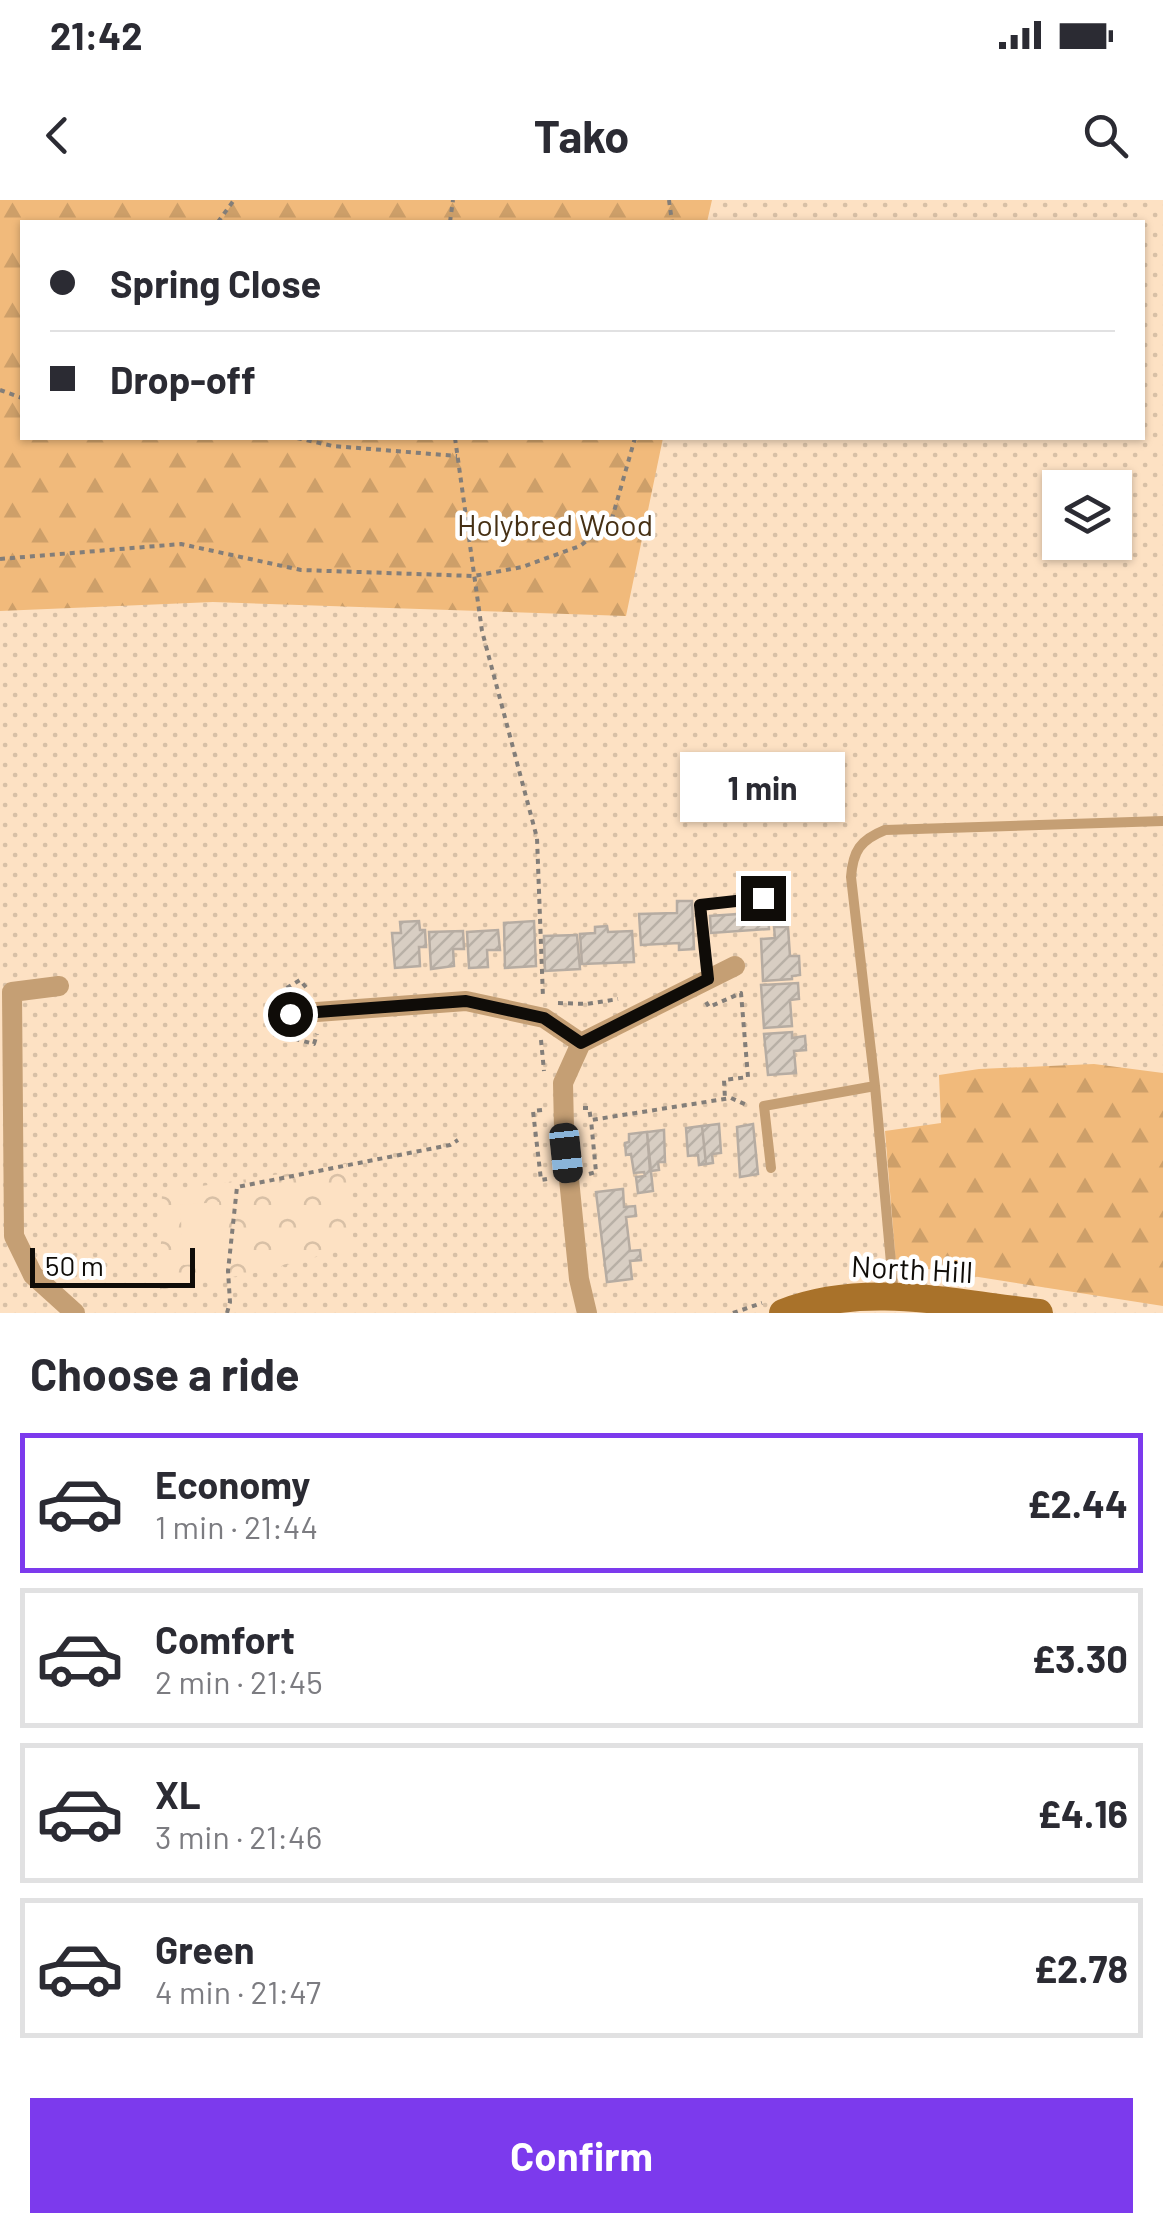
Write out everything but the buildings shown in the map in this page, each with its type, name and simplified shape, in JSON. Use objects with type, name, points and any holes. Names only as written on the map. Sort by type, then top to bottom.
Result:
[{"type":"street","points":[[587,1313],[578,1279],[562,1083],[581,1043],[735,966]]},
{"type":"street","points":[[59,986],[6,992],[14,1236],[33,1275],[75,1313]]},
{"type":"street","points":[[290,1014],[466,1001],[544,1018],[581,1043]]},
{"type":"street","name":"North Hill","points":[[783,1313],[814,1301],[850,1296],[1039,1313]]},
{"type":"lane","points":[[894,1297],[875,1086],[850,877],[852,857],[860,843],[885,830],[1163,821]]},
{"type":"lane","points":[[708,979],[700,905],[763,898]]},
{"type":"lane","points":[[770,1168],[764,1106],[875,1086]]},
{"type":"path","points":[[306,440],[334,446],[457,456]]},
{"type":"path","points":[[454,440],[482,632],[537,838],[543,1001]]},
{"type":"path","points":[[0,560],[181,544],[301,570],[474,576],[522,567],[580,546],[611,522],[634,440]]},
{"type":"path","points":[[695,1002],[706,1000],[709,1007],[745,991],[735,966]]},
{"type":"path","points":[[312,994],[300,980],[280,992],[290,1014],[284,1036],[314,1044],[318,1030]]},
{"type":"path","points":[[725,1099],[724,1080],[748,1077],[741,993]]},
{"type":"path","points":[[534,999],[587,1004],[620,999]]},
{"type":"path","points":[[539,1026],[545,1076]]},
{"type":"path","points":[[573,1105],[590,1108],[591,1120],[731,1098],[742,1106],[764,1106]]},
{"type":"path","points":[[548,1109],[533,1111],[541,1180],[552,1179]]},
{"type":"path","points":[[227,1313],[237,1187],[450,1145],[458,1140]]},
{"type":"green space","points":[[0,200],[1163,200],[1163,1313],[0,1313]]},
{"type":"green space","name":"Holybred Wood","points":[[0,200],[712,200],[707,220],[20,220],[20,440],[663,440],[626,616],[213,602],[0,611]]},
{"type":"green space","points":[[1094,1064],[1163,1073],[1163,1306],[896,1264],[885,1131],[941,1123],[939,1075],[979,1069]]},
{"type":"green space","points":[[346,1164],[354,1246],[265,1271],[160,1290],[162,1192]]},
{"type":"green space","points":[[219,1202],[224,1262],[184,1265],[180,1205]]},
{"type":"route","points":[[290,1014],[466,1001],[544,1018],[581,1043],[708,979],[700,905],[763,898]]}]
